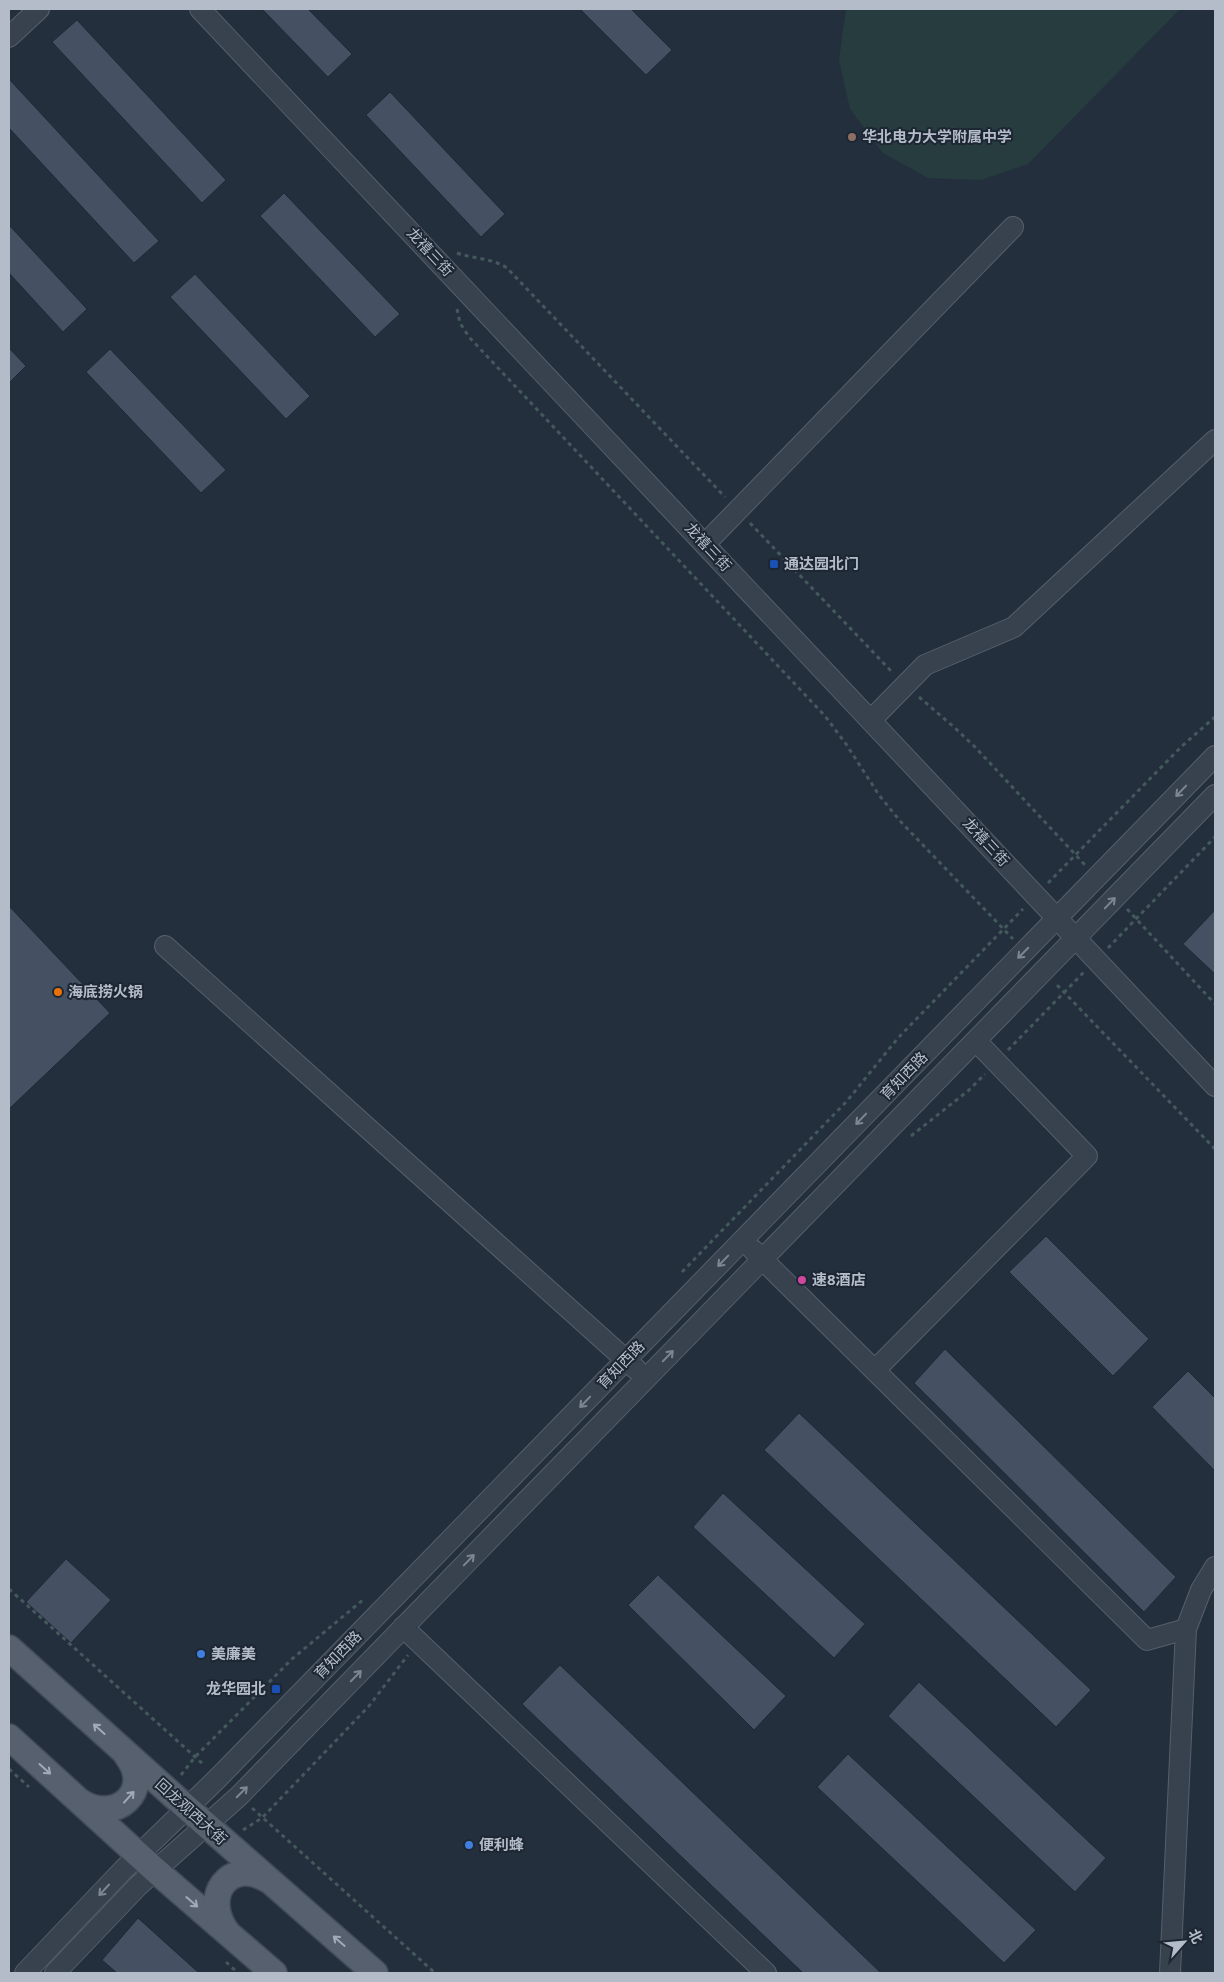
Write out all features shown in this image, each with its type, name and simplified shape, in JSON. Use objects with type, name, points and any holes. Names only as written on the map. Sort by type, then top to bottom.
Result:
[{"type":"main road","name":"回龙观西大街","points":[[9,1648],[206,1825],[375,1973]]},
{"type":"main road","points":[[9,1736],[147,1863],[274,1973]]},
{"type":"main road","points":[[72,1794],[86,1805],[101,1810],[115,1808],[132,1796],[137,1784],[136,1771],[130,1759],[119,1747]]},
{"type":"main road","points":[[231,1936],[222,1925],[217,1910],[217,1895],[222,1884],[234,1876],[247,1873],[260,1876],[274,1885]]},
{"type":"street","points":[[9,37],[39,9]]},
{"type":"street","name":"龙禧三街","points":[[200,9],[1215,1086]]},
{"type":"street","points":[[705,544],[1013,227]]},
{"type":"street","points":[[870,720],[925,665],[1014,627],[1215,440]]},
{"type":"street","name":"育知西路","points":[[55,1973],[134,1890],[147,1863],[187,1808],[1215,756]]},
{"type":"street","name":"育知西路","points":[[25,1973],[147,1863],[206,1825],[239,1796],[1215,796]]},
{"type":"street","points":[[165,946],[647,1378]]},
{"type":"street","points":[[875,1370],[1087,1156],[976,1041]]},
{"type":"street","points":[[743,1240],[1146,1640],[1186,1629]]},
{"type":"street","points":[[1170,1973],[1186,1629],[1201,1590],[1215,1567]]},
{"type":"street","points":[[403,1628],[766,1973]]},
{"type":"path","points":[[452,249],[470,257],[490,260],[507,268],[905,685],[956,728],[1065,843]]},
{"type":"path","points":[[456,301],[460,323],[469,337],[825,716],[846,744],[879,795],[900,821],[992,917]]},
{"type":"path","points":[[1087,843],[1182,746],[1215,717]]},
{"type":"path","points":[[1146,908],[1215,837]]},
{"type":"path","points":[[1150,934],[1215,1004]]},
{"type":"path","points":[[1073,1002],[1215,1149]]},
{"type":"path","points":[[910,1137],[969,1090],[1052,1005]]},
{"type":"path","points":[[9,1589],[193,1755]]},
{"type":"path","points":[[276,1803],[369,1706],[418,1642]]},
{"type":"path","points":[[275,1829],[435,1973]]},
{"type":"green space","points":[[846,9],[1180,9],[1028,164],[981,180],[928,178],[883,153],[850,109],[839,60]]},
{"type":"building","points":[[262,9],[308,9],[352,54],[328,77]]},
{"type":"building","points":[[580,9],[631,9],[672,50],[646,75]]},
{"type":"building","points":[[77,20],[226,180],[202,203],[52,42]]},
{"type":"building","points":[[9,79],[159,241],[134,263],[9,128]]},
{"type":"building","points":[[390,92],[505,214],[481,237],[366,115]]},
{"type":"building","points":[[284,193],[400,314],[375,337],[260,216]]},
{"type":"building","points":[[9,225],[87,309],[63,332],[9,273]]},
{"type":"building","points":[[195,274],[310,396],[286,419],[170,297]]},
{"type":"building","points":[[9,348],[26,366],[9,383]]},
{"type":"building","points":[[110,349],[226,470],[201,493],[86,372]]},
{"type":"building","points":[[9,906],[110,1013],[9,1109]]},
{"type":"building","points":[[1215,910],[1215,974],[1183,944]]},
{"type":"building","points":[[1046,1236],[1149,1339],[1113,1376],[1009,1272]]},
{"type":"building","points":[[945,1349],[1176,1577],[1144,1612],[914,1383]]},
{"type":"building","points":[[1188,1371],[1215,1398],[1215,1471],[1152,1407]]},
{"type":"building","points":[[799,1413],[1091,1690],[1056,1727],[764,1450]]},
{"type":"building","points":[[723,1493],[865,1624],[834,1658],[693,1527]]},
{"type":"building","points":[[66,1559],[111,1600],[71,1643],[26,1602]]},
{"type":"building","points":[[658,1575],[786,1696],[754,1730],[628,1605]]},
{"type":"building","points":[[560,1665],[881,1973],[803,1973],[522,1704]]},
{"type":"building","points":[[919,1682],[1106,1858],[1075,1892],[888,1716]]},
{"type":"building","points":[[848,1754],[1036,1930],[1004,1963],[817,1787]]},
{"type":"building","points":[[138,1918],[199,1973],[117,1973],[102,1960]]},
{"type":"place","name":"华北电力大学附属中学","points":[[852,137]]},
{"type":"place","name":"通达园北门","points":[[774,564]]},
{"type":"place","name":"海底捞火锅","points":[[58,992]]},
{"type":"place","name":"速8酒店","points":[[802,1280]]},
{"type":"place","name":"美廉美","points":[[201,1654]]},
{"type":"place","name":"龙华园北","points":[[276,1689]]},
{"type":"place","name":"便利蜂","points":[[469,1845]]}]
